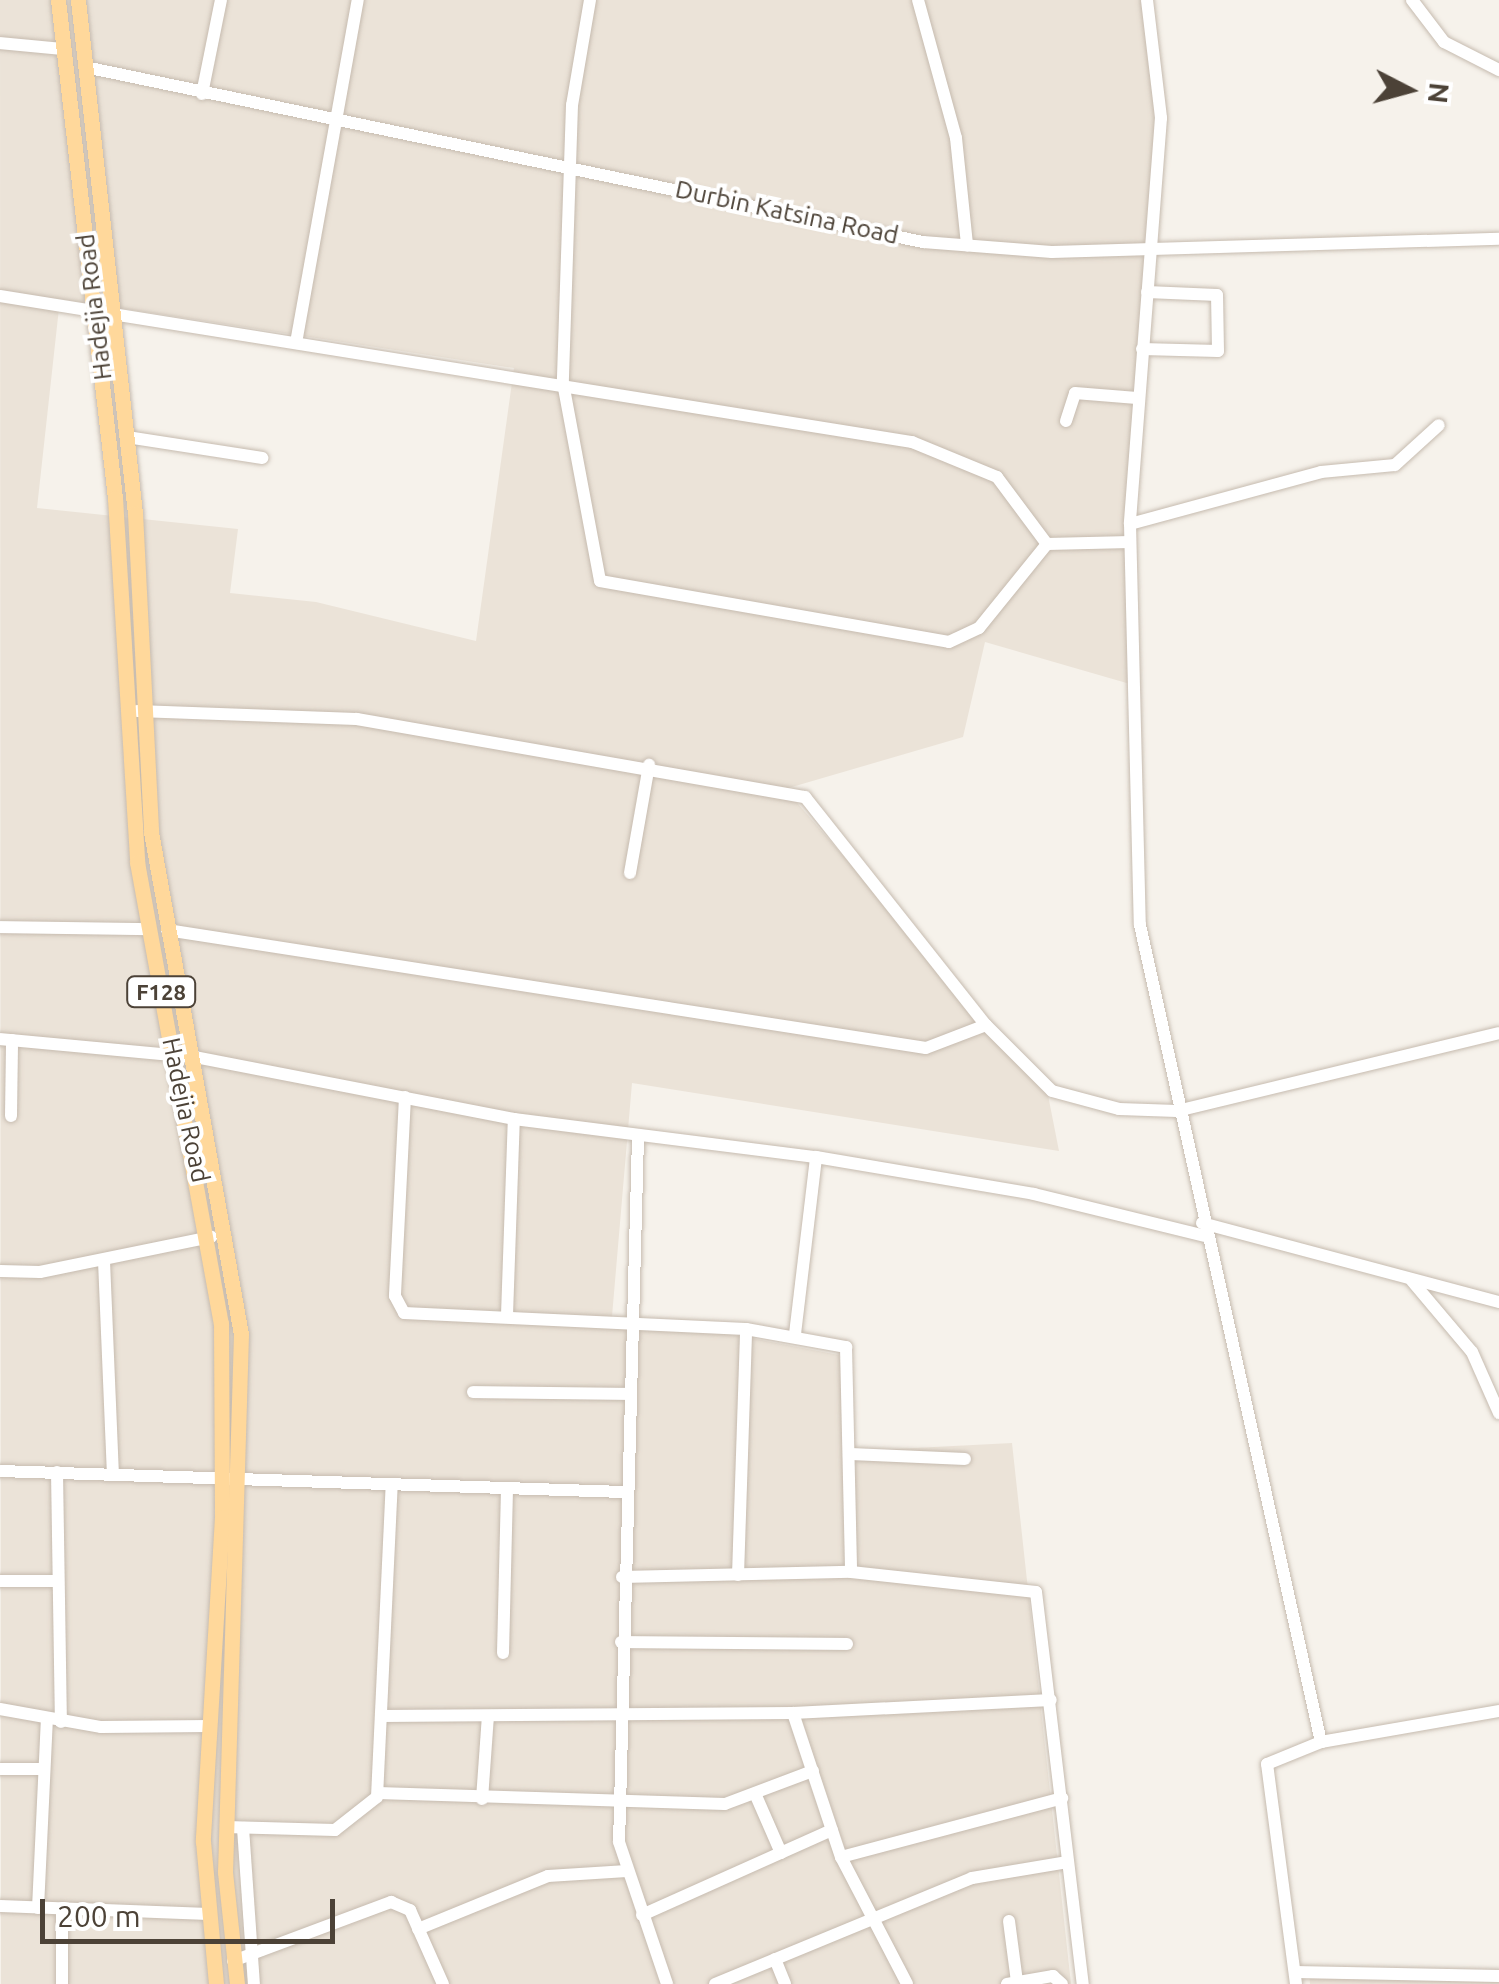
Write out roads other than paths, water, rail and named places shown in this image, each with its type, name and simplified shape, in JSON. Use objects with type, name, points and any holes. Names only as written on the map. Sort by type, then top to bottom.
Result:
[{"type":"main road","name":"Hadejia Road","points":[[58,0],[116,514],[123,712],[148,929],[211,1237],[224,1473],[203,1842],[216,1984]]},
{"type":"main road","name":"Hadejia Road","points":[[78,0],[116,315],[144,711],[167,930],[233,1263],[242,1474],[231,1832],[233,1961],[237,1984]]},
{"type":"main road","points":[[203,1842],[231,1832]]},
{"type":"street","points":[[202,94],[220,0]]},
{"type":"street","points":[[296,343],[358,0]]},
{"type":"street","points":[[590,0],[569,167],[563,384],[587,546],[610,587],[949,642],[979,628],[1047,544],[1130,542]]},
{"type":"street","points":[[918,0],[956,138],[968,245]]},
{"type":"street","points":[[1147,0],[1161,118],[1130,524],[1140,925],[1204,1230],[1266,1469],[1322,1742]]},
{"type":"street","points":[[1412,0],[1444,42],[1499,70]]},
{"type":"street","points":[[0,43],[62,49]]},
{"type":"street","name":"Durbin Katsina Road","points":[[85,67],[336,123],[968,245],[1152,249],[1499,239]]},
{"type":"street","points":[[1142,350],[1218,352],[1216,296],[1148,292]]},
{"type":"street","points":[[0,296],[563,384],[946,452],[996,477],[1047,544]]},
{"type":"street","points":[[1066,421],[1074,393],[1137,398]]},
{"type":"street","points":[[1130,524],[1321,472],[1395,465],[1439,424]]},
{"type":"street","points":[[127,437],[262,458]]},
{"type":"street","points":[[123,712],[356,719],[649,765],[788,792],[819,807],[986,1025],[1052,1092],[1075,1102],[1177,1110],[1499,1033]]},
{"type":"street","points":[[630,874],[649,765]]},
{"type":"street","points":[[0,927],[148,929]]},
{"type":"street","points":[[167,930],[926,1048],[986,1025]]},
{"type":"street","points":[[11,1116],[6,1040],[195,1056],[514,1119],[816,1157],[1034,1194],[1204,1230],[1499,1302]]},
{"type":"street","points":[[405,1097],[397,1306],[746,1329],[795,1334],[846,1347],[851,1572]]},
{"type":"street","points":[[506,1315],[514,1119]]},
{"type":"street","points":[[638,1137],[624,1492],[618,1806],[626,1871],[667,1984]]},
{"type":"street","points":[[795,1334],[816,1157]]},
{"type":"street","points":[[0,1271],[104,1262],[211,1237]]},
{"type":"street","points":[[104,1262],[113,1472]]},
{"type":"street","points":[[1410,1279],[1472,1352],[1499,1413]]},
{"type":"street","points":[[738,1575],[746,1329]]},
{"type":"street","points":[[473,1392],[628,1394]]},
{"type":"street","points":[[851,1454],[965,1459]]},
{"type":"street","points":[[0,1471],[224,1473],[392,1484],[624,1492]]},
{"type":"street","points":[[38,1908],[44,1770],[54,1721],[56,1472]]},
{"type":"street","points":[[254,1984],[231,1832],[346,1827],[378,1793],[392,1484]]},
{"type":"street","points":[[503,1653],[506,1488]]},
{"type":"street","points":[[622,1577],[851,1572],[1028,1586],[1040,1600],[1082,1984]]},
{"type":"street","points":[[0,1582],[57,1581]]},
{"type":"street","points":[[621,1642],[847,1644]]},
{"type":"street","points":[[381,1716],[793,1713],[1051,1700]]},
{"type":"street","points":[[0,1709],[54,1721],[209,1726]]},
{"type":"street","points":[[1499,1711],[1322,1742],[1275,1756],[1264,1781],[1296,1978],[1499,1976]]},
{"type":"street","points":[[793,1713],[841,1857],[876,1915],[907,1984]]},
{"type":"street","points":[[482,1799],[488,1716]]},
{"type":"street","points":[[0,1769],[44,1770]]},
{"type":"street","points":[[378,1793],[618,1806],[757,1798],[813,1772]]},
{"type":"street","points":[[757,1798],[781,1853]]},
{"type":"street","points":[[841,1857],[1062,1798]]},
{"type":"street","points":[[642,1916],[832,1830]]},
{"type":"street","points":[[715,1984],[972,1878],[1068,1862]]},
{"type":"street","points":[[418,1929],[548,1876],[626,1871]]},
{"type":"street","points":[[233,1961],[391,1902],[404,1904],[443,1984]]},
{"type":"street","points":[[0,1906],[210,1914]]},
{"type":"street","points":[[62,1908],[62,1984]]},
{"type":"street","points":[[1009,1921],[1012,1983],[1053,1976],[1062,1984]]},
{"type":"street","points":[[775,1959],[785,1984]]}]
